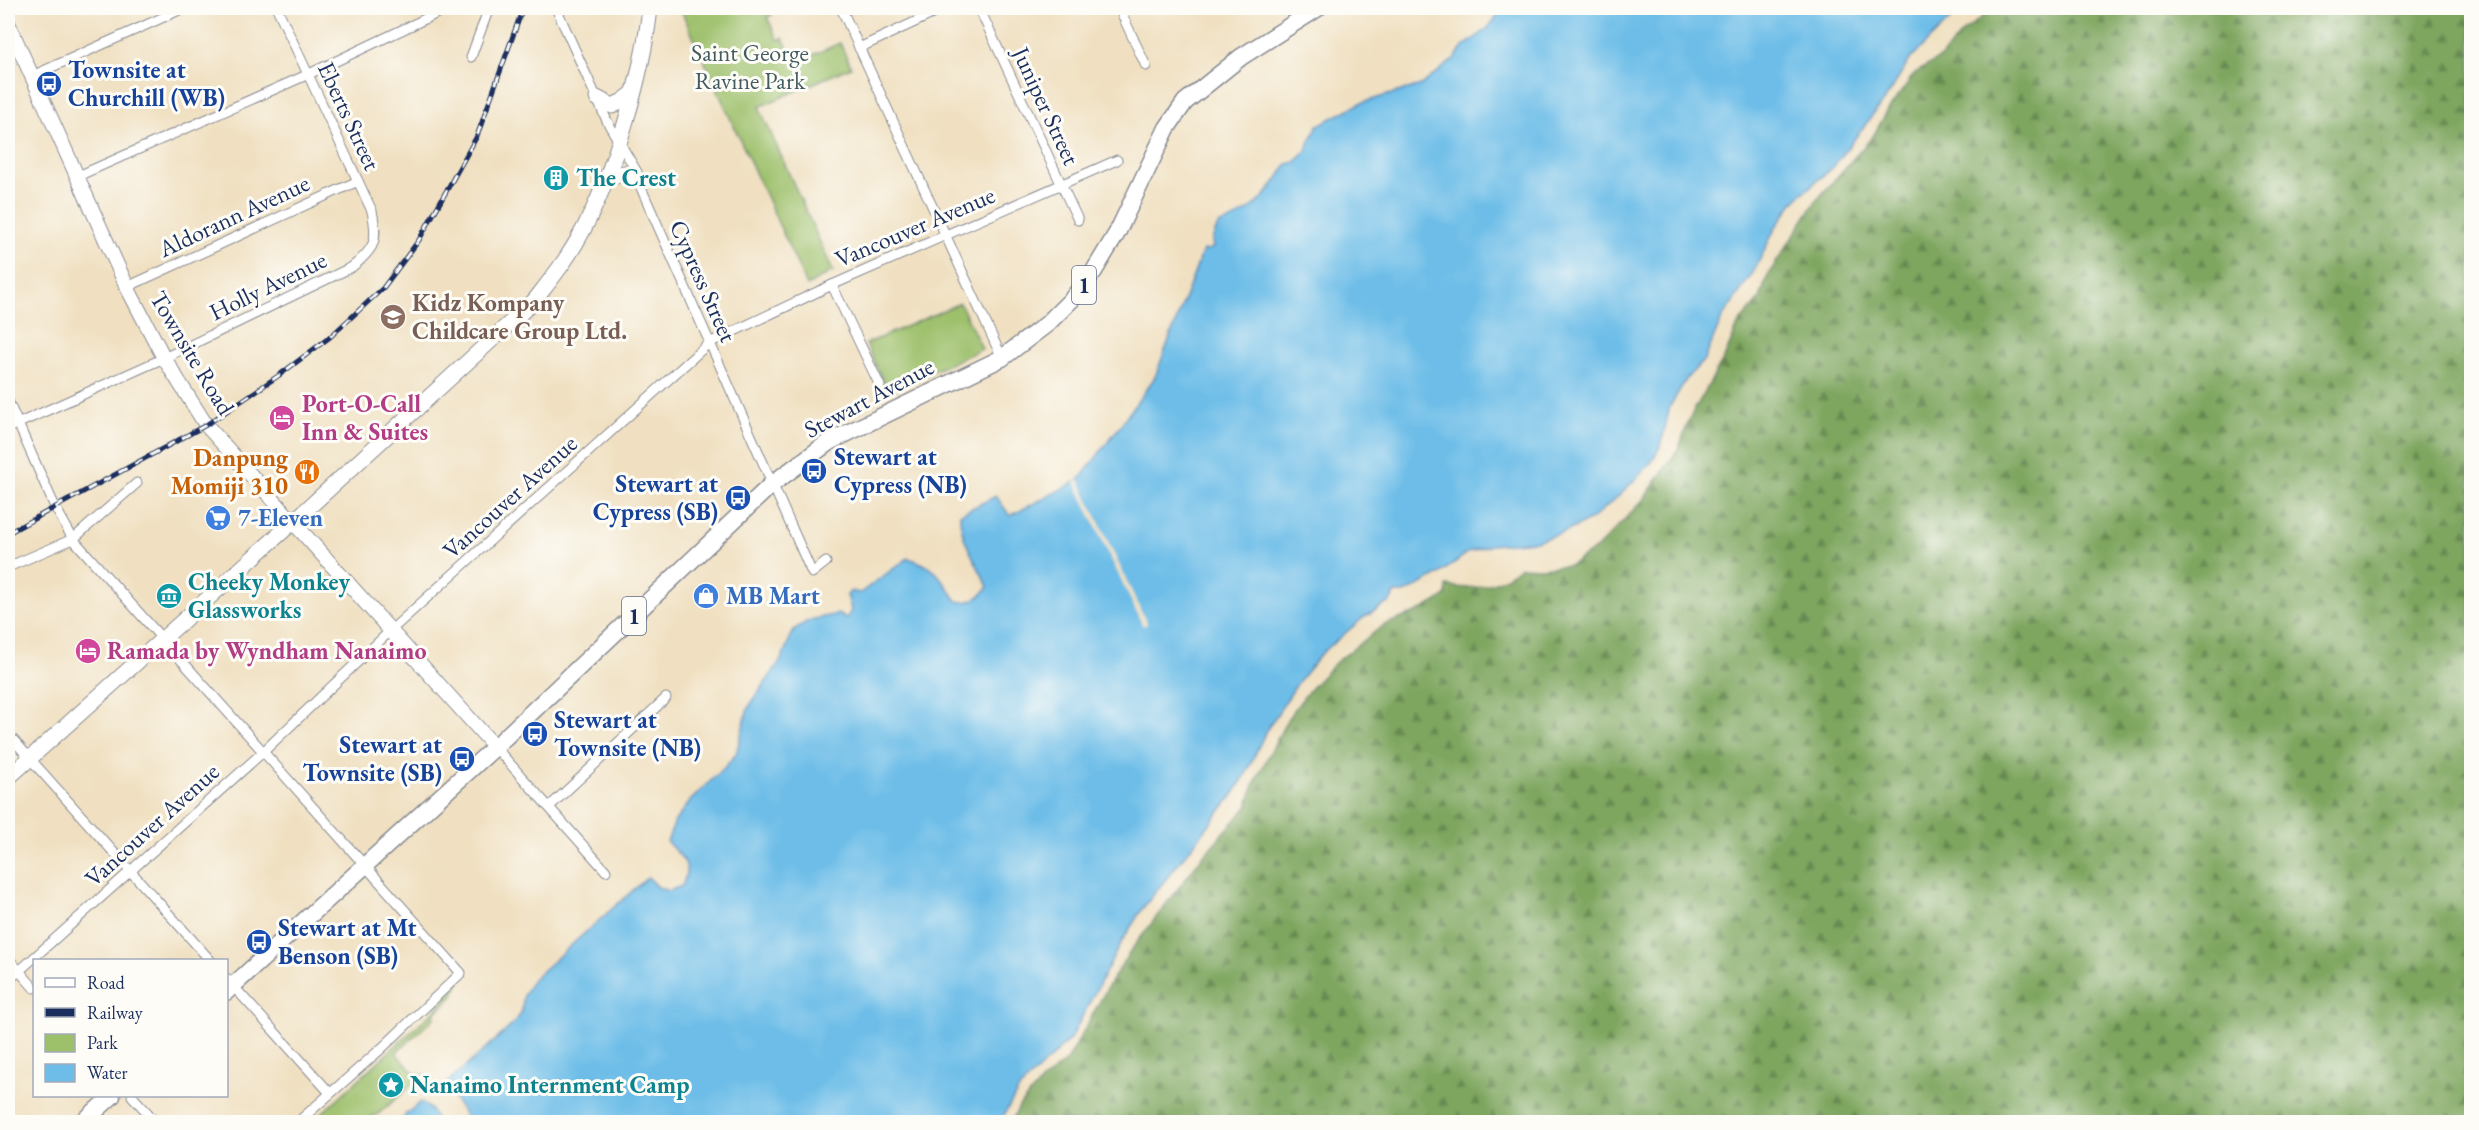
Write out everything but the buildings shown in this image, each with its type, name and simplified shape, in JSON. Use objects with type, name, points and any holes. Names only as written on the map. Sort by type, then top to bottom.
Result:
[{"type":"highway","name":"Stewart Avenue","points":[[229,985],[365,866],[495,747],[772,484],[829,442],[1002,358],[1047,324],[1072,299],[1094,271],[1117,233],[1167,128],[1185,102],[1241,57],[1318,8]]},
{"type":"highway","points":[[83,1122],[110,1097]]},
{"type":"main road","points":[[8,778],[294,522],[535,300],[562,267],[583,232],[606,180],[632,94],[650,8]]},
{"type":"main road","points":[[597,98],[612,106],[632,94]]},
{"type":"main road","points":[[606,180],[623,172],[638,181]]},
{"type":"street","points":[[32,76],[184,8]]},
{"type":"street","name":"Eberts Street","points":[[278,8],[372,211],[375,243]]},
{"type":"street","points":[[78,176],[309,75],[448,8]]},
{"type":"street","points":[[471,57],[489,8]]},
{"type":"street","name":"Cypress Street","points":[[556,8],[597,98],[631,161],[812,573],[826,562]]},
{"type":"street","points":[[840,8],[1002,358]]},
{"type":"street","points":[[859,48],[945,8]]},
{"type":"street","name":"Juniper Street","points":[[980,8],[1078,220]]},
{"type":"street","points":[[1119,8],[1146,66]]},
{"type":"street","name":"Townsite Road","points":[[8,23],[127,287],[164,358],[206,424],[606,871]]},
{"type":"street","name":"Vancouver Avenue","points":[[8,981],[263,752],[390,631],[709,343],[832,285],[946,237],[1117,160]]},
{"type":"street","name":"Aldorann Avenue","points":[[127,287],[358,181]]},
{"type":"street","name":"Holly Avenue","points":[[8,428],[164,358],[352,267],[366,255],[375,243]]},
{"type":"street","points":[[832,285],[880,386]]},
{"type":"street","points":[[8,401],[55,507],[73,539],[461,973],[382,1048],[298,1122]]},
{"type":"street","points":[[8,567],[73,539],[137,483]]},
{"type":"street","points":[[549,807],[666,698]]},
{"type":"street","points":[[8,734],[209,959]]},
{"type":"street","points":[[8,958],[33,987]]},
{"type":"street","points":[[229,985],[330,1093]]},
{"type":"street","points":[[134,1097],[156,1122]]},
{"type":"green space","name":"Saint George Ravine Park","points":[[680,8],[769,8],[772,15],[767,17],[778,40],[783,38],[794,63],[840,43],[851,67],[759,107],[833,271],[807,286]]},
{"type":"green space","points":[[1988,8],[2471,8],[2471,1122],[1011,1122],[1020,1105],[1042,1081],[1068,1059],[1110,983],[1132,949],[1202,857],[1247,807],[1255,782],[1288,718],[1310,689],[1336,662],[1384,625],[1418,612],[1446,596],[1447,586],[1468,588],[1486,585],[1520,567],[1541,568],[1571,565],[1597,548],[1644,499],[1679,448],[1689,419],[1724,358],[1739,323],[1760,298],[1768,275],[1816,201],[1873,136],[1888,110],[1915,73],[1941,57],[1962,33],[1982,17]]},
{"type":"green space","points":[[960,303],[982,349],[888,392],[866,344]]},
{"type":"green space","points":[[462,974],[453,996],[433,1015],[435,1017],[396,1053],[414,1073],[424,1075],[378,1114],[362,1122],[312,1122],[438,1007]]},
{"type":"water","points":[[1504,8],[1962,8],[1911,58],[1890,92],[1834,166],[1795,200],[1776,227],[1754,271],[1722,318],[1705,359],[1687,378],[1670,406],[1661,445],[1651,463],[1622,493],[1593,518],[1568,531],[1536,541],[1491,545],[1469,552],[1438,575],[1405,593],[1395,593],[1390,602],[1363,618],[1321,654],[1299,681],[1266,731],[1246,774],[1233,795],[1142,909],[1122,941],[1071,1038],[1019,1089],[1000,1122],[467,1122],[447,1083],[509,1028],[521,1014],[524,994],[533,979],[648,877],[658,887],[668,891],[682,886],[686,872],[685,862],[667,842],[675,821],[691,800],[736,754],[748,708],[781,660],[796,628],[810,620],[837,614],[847,618],[851,610],[847,595],[851,591],[860,593],[908,558],[932,569],[957,601],[970,601],[982,594],[988,587],[966,542],[960,514],[996,496],[1010,516],[1079,480],[1155,377],[1203,250],[1213,248],[1212,240],[1218,225],[1241,215],[1266,194],[1287,164],[1295,162],[1304,154],[1318,125],[1361,103],[1421,85],[1454,59],[1464,46],[1486,30]]},
{"type":"water","points":[[421,1102],[430,1109],[438,1122],[402,1122],[405,1115]]},
{"type":"pier","points":[[1079,480],[1147,624],[1143,626],[1075,482]]},
{"type":"railway","points":[[8,533],[206,425],[330,337],[383,288],[419,240],[477,136],[523,8]]},
{"type":"place","name":"Townsite at Churchill (WB)","points":[[49,84]]},
{"type":"place","name":"The Crest","points":[[556,178]]},
{"type":"place","name":"Kidz Kompany Childcare Group Ltd.","points":[[393,317]]},
{"type":"place","name":"Port-O-Call Inn & Suites","points":[[282,418]]},
{"type":"place","name":"Stewart at Cypress (NB)","points":[[814,471]]},
{"type":"place","name":"Danpung Momiji 310","points":[[307,472]]},
{"type":"place","name":"Stewart at Cypress (SB)","points":[[738,498]]},
{"type":"place","name":"7-Eleven","points":[[218,518]]},
{"type":"place","name":"Cheeky Monkey Glassworks","points":[[169,596]]},
{"type":"place","name":"MB Mart","points":[[706,596]]},
{"type":"place","name":"Ramada by Wyndham Nanaimo","points":[[88,651]]},
{"type":"place","name":"Stewart at Townsite (NB)","points":[[535,734]]},
{"type":"place","name":"Stewart at Townsite (SB)","points":[[462,759]]},
{"type":"place","name":"Stewart at Mt Benson (SB)","points":[[259,942]]},
{"type":"place","name":"Nanaimo Internment Camp","points":[[391,1085]]}]
